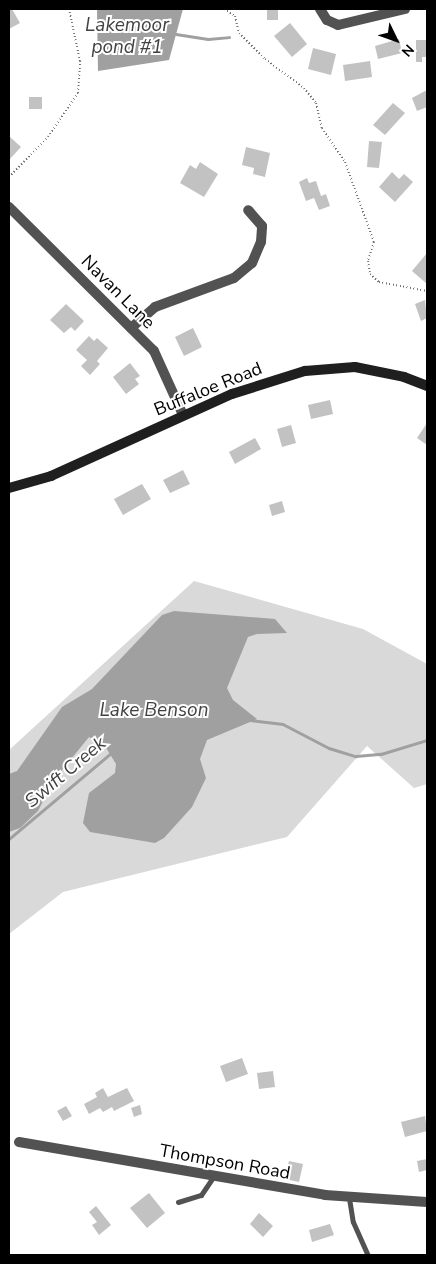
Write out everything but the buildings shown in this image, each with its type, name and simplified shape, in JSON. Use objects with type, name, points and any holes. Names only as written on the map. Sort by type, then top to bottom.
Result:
[{"type":"street","points":[[320,9],[327,20],[338,25],[405,9]]},
{"type":"street","name":"Navan Lane","points":[[9,207],[154,352],[183,415]]},
{"type":"street","points":[[131,328],[155,307],[234,278],[252,263],[261,242],[262,226],[248,210]]},
{"type":"street","name":"Buffaloe Road","points":[[9,488],[51,476],[232,394],[305,371],[355,367],[404,377],[427,386]]},
{"type":"street","name":"Thompson Road","points":[[19,1142],[213,1177],[349,1198],[427,1202]]},
{"type":"lane","points":[[178,1202],[201,1195],[213,1177]]},
{"type":"lane","points":[[349,1198],[353,1222],[368,1255]]},
{"type":"path","points":[[9,177],[48,137],[78,93],[80,61],[69,9]]},
{"type":"path","points":[[224,9],[235,16],[239,33],[265,59],[304,88],[316,103],[322,128],[345,162],[374,242],[368,261],[370,274],[379,282],[427,291]]},
{"type":"shaded area","points":[[194,581],[363,629],[427,664],[427,784],[414,788],[367,746],[287,837],[63,892],[9,934],[9,750]]},
{"type":"water","name":"Lakemoor pond #1","points":[[97,9],[183,9],[169,60],[98,71]]},
{"type":"water","name":"Lake Benson","points":[[174,611],[275,619],[287,633],[257,634],[248,637],[227,688],[233,700],[257,719],[207,740],[200,759],[206,778],[192,807],[164,838],[155,843],[90,832],[83,823],[89,793],[115,773],[116,764],[105,746],[89,737],[54,780],[38,811],[20,828],[9,832],[9,774],[17,771],[62,707],[92,689],[162,615]]},
{"type":"waterway","points":[[176,34],[208,39],[229,37]]},
{"type":"waterway","points":[[250,720],[283,724],[329,748],[356,756],[381,754],[427,740]]},
{"type":"waterway","name":"Swift Creek","points":[[9,839],[111,753]]}]
